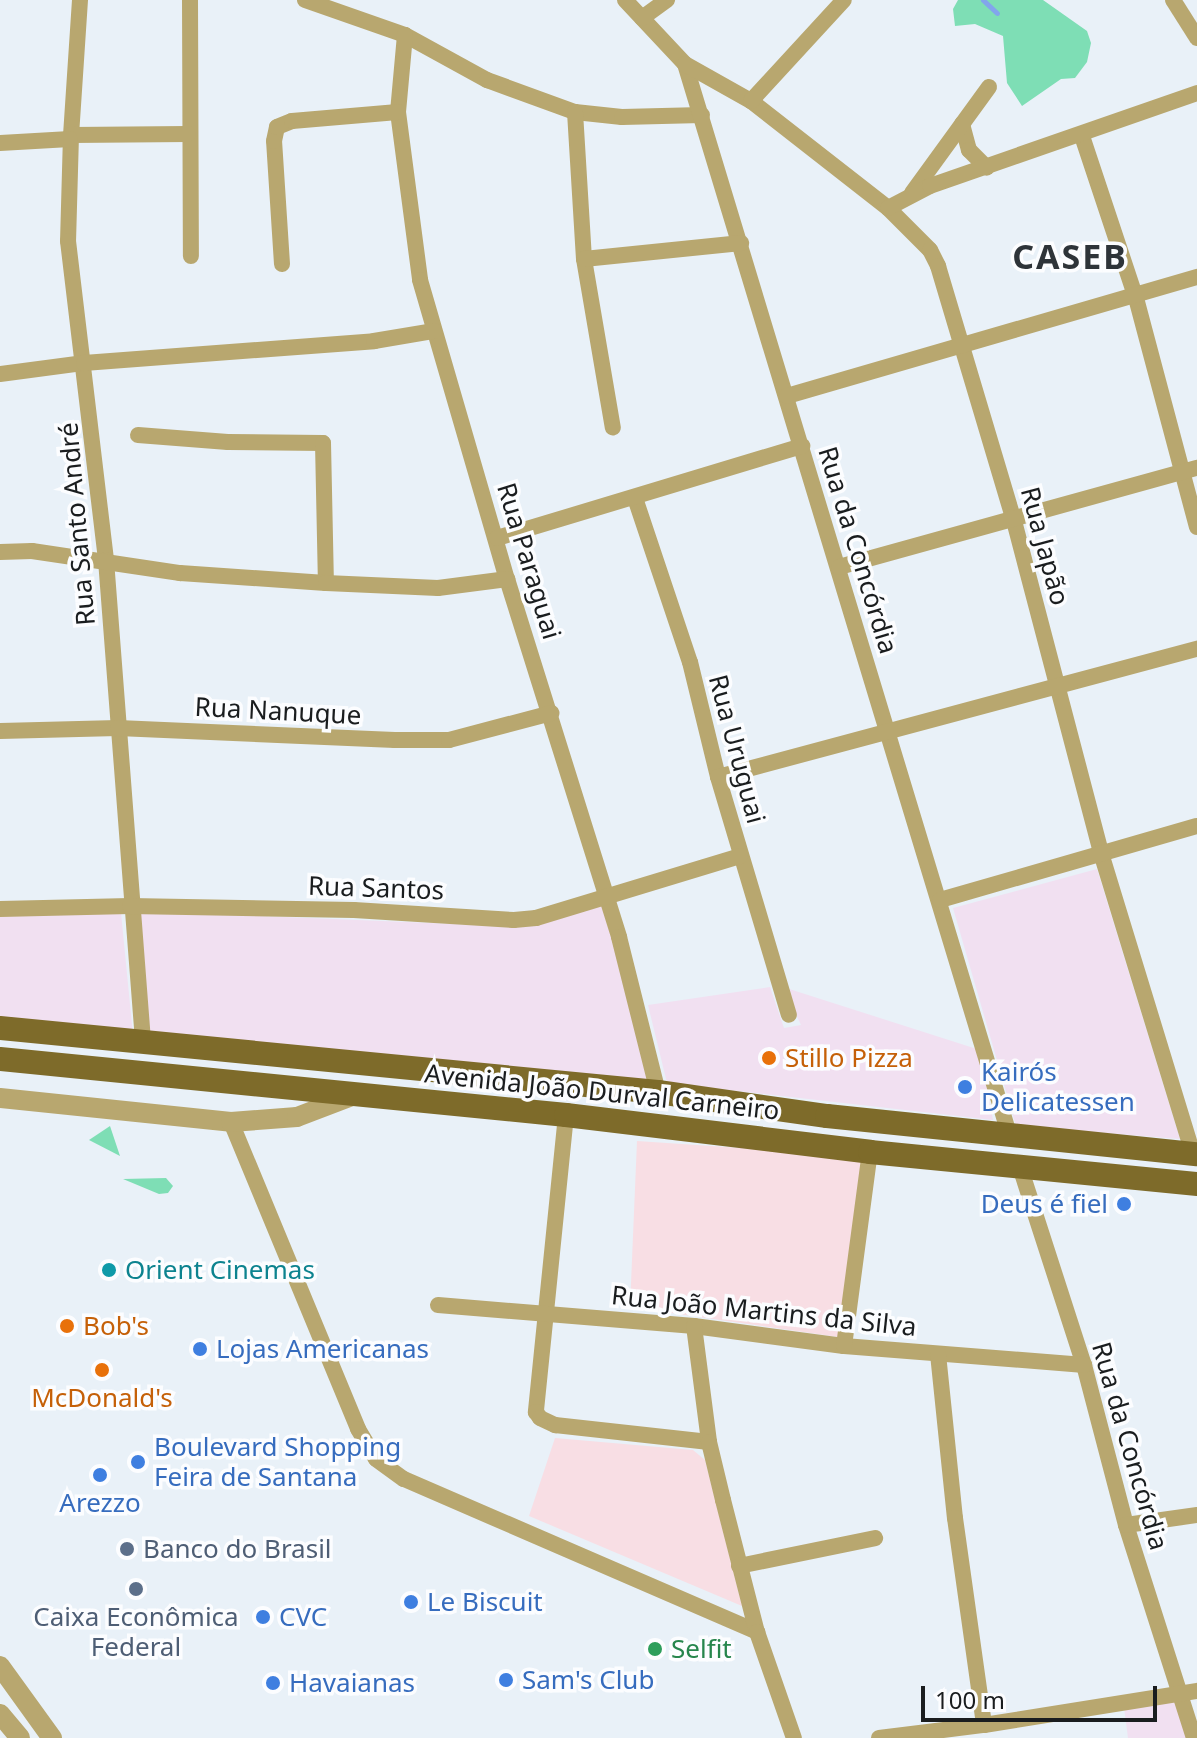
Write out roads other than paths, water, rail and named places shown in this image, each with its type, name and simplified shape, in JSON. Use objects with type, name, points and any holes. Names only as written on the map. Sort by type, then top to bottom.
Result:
[{"type":"main road","name":"Avenida João Durval Carneiro","points":[[0,1028],[658,1092],[827,1116],[1195,1153]]},
{"type":"main road","name":"Avenida João Durval Carneiro","points":[[0,1059],[566,1115],[870,1152],[1197,1184]]},
{"type":"street","name":"Rua Santo André","points":[[80,0],[70,137],[68,241],[106,560],[130,906],[143,1044]]},
{"type":"street","points":[[190,0],[188,134],[191,256]]},
{"type":"street","points":[[305,0],[405,35],[487,80],[575,112],[622,117],[702,115]]},
{"type":"street","name":"Rua da Concórdia","points":[[625,0],[685,64],[1009,1134]]},
{"type":"street","points":[[642,18],[667,0]]},
{"type":"street","points":[[751,101],[844,0]]},
{"type":"street","points":[[1173,0],[1197,38]]},
{"type":"street","name":"Rua Paraguai","points":[[405,35],[398,112],[420,280],[507,579],[626,961],[658,1092]]},
{"type":"street","name":"Rua Japão","points":[[685,64],[751,101],[888,208],[930,250],[963,347],[1013,517],[1101,853],[1195,1153]]},
{"type":"street","points":[[908,197],[989,87]]},
{"type":"street","points":[[888,208],[930,186],[1082,136],[1197,93]]},
{"type":"street","points":[[282,264],[274,141],[277,127],[292,121],[398,112]]},
{"type":"street","points":[[575,112],[584,259],[613,428]]},
{"type":"street","points":[[962,124],[969,150],[987,168]]},
{"type":"street","points":[[0,143],[70,137],[188,134]]},
{"type":"street","points":[[1082,136],[1190,470],[1197,527]]},
{"type":"street","points":[[584,259],[741,243]]},
{"type":"street","points":[[787,396],[1136,298],[1197,277]]},
{"type":"street","points":[[0,374],[84,363],[374,341],[434,331]]},
{"type":"street","points":[[138,435],[228,442],[323,443],[326,583]]},
{"type":"street","points":[[497,538],[802,446]]},
{"type":"street","points":[[839,567],[1190,470]]},
{"type":"street","name":"Rua Uruguai","points":[[635,498],[690,662],[740,856],[789,1015]]},
{"type":"street","points":[[0,552],[32,551],[180,573],[326,583],[438,588],[507,579]]},
{"type":"street","points":[[718,777],[1197,649]]},
{"type":"street","name":"Rua Nanuque","points":[[0,731],[118,728],[449,740],[551,713]]},
{"type":"street","points":[[940,900],[1197,826]]},
{"type":"street","name":"Rua Santos","points":[[0,909],[130,906],[354,910],[514,920],[604,898],[740,856]]},
{"type":"street","points":[[0,1098],[231,1122],[297,1117],[352,1096]]},
{"type":"street","points":[[566,1115],[548,1311],[535,1402],[540,1418],[555,1425],[709,1442]]},
{"type":"street","points":[[231,1122],[358,1429],[376,1459],[404,1479],[757,1632]]},
{"type":"street","points":[[844,1346],[870,1152]]},
{"type":"street","name":"Rua da Concórdia","points":[[1020,1167],[1084,1365],[1126,1525],[1188,1692],[1194,1738]]},
{"type":"street","name":"Rua João Martins da Silva","points":[[438,1305],[548,1311],[844,1346],[1084,1365]]},
{"type":"street","points":[[694,1326],[709,1442],[739,1566],[757,1632],[794,1738]]},
{"type":"street","points":[[938,1354],[955,1518],[984,1725]]},
{"type":"street","points":[[1126,1525],[1197,1515]]},
{"type":"street","points":[[739,1566],[875,1538]]},
{"type":"street","points":[[0,1666],[52,1738]]},
{"type":"street","points":[[879,1738],[984,1725],[1188,1692]]},
{"type":"street","points":[[0,1714],[20,1738]]},
{"type":"waterway","points":[[983,0],[997,13]]},
{"type":"place","name":"Stillo Pizza","points":[[769,1058]]},
{"type":"place","name":"Kairós Delicatessen","points":[[965,1087]]},
{"type":"place","name":"Deus é fiel","points":[[1124,1204]]},
{"type":"place","name":"Orient Cinemas","points":[[109,1270]]},
{"type":"place","name":"Bob's","points":[[67,1326]]},
{"type":"place","name":"Lojas Americanas","points":[[200,1349]]},
{"type":"place","name":"McDonald's","points":[[102,1370]]},
{"type":"place","name":"Boulevard Shopping Feira de Santana","points":[[138,1462]]},
{"type":"place","name":"Arezzo","points":[[100,1475]]},
{"type":"place","name":"Banco do Brasil","points":[[127,1549]]},
{"type":"place","name":"Caixa Econômica Federal","points":[[136,1589]]},
{"type":"place","name":"Le Biscuit","points":[[411,1602]]},
{"type":"place","name":"CVC","points":[[263,1617]]},
{"type":"place","name":"Selfit","points":[[655,1649]]},
{"type":"place","name":"Sam's Club","points":[[506,1680]]},
{"type":"place","name":"Havaianas","points":[[273,1683]]},
{"type":"district","name":"CASEB","points":[[1070,257]]}]
